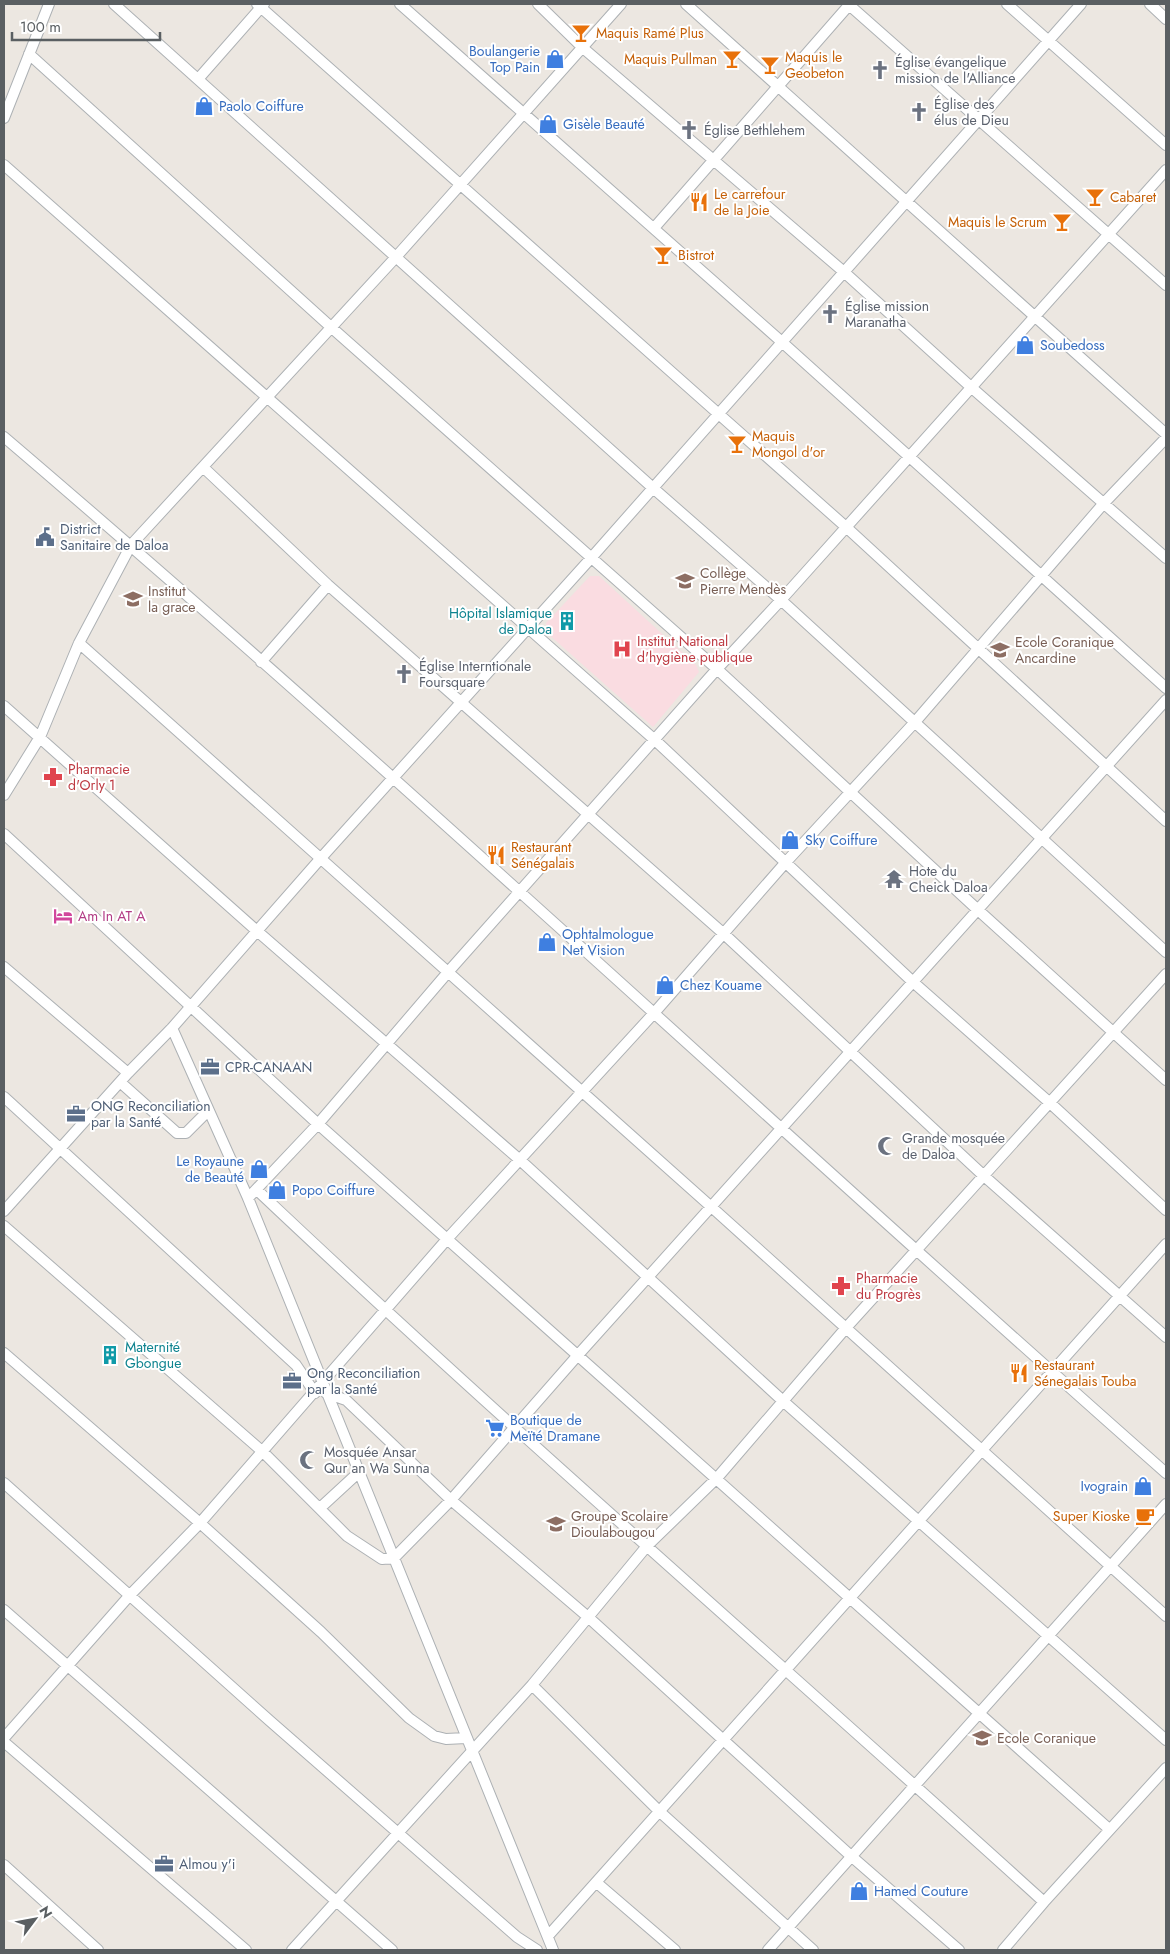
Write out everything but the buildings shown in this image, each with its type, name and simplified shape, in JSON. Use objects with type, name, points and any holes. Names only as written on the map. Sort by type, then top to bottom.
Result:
[{"type":"street","points":[[4,118],[49,4]]},
{"type":"street","points":[[114,4],[199,78],[653,488],[781,600],[1043,837],[1166,952]]},
{"type":"street","points":[[400,4],[522,114],[783,343],[1166,688]]},
{"type":"street","points":[[538,4],[583,48],[844,272],[972,388],[1166,558]]},
{"type":"street","points":[[4,795],[40,737],[79,643],[131,545],[332,328],[621,4]]},
{"type":"street","points":[[686,4],[780,86],[1166,434]]},
{"type":"street","points":[[654,228],[780,86],[849,4],[1166,285]]},
{"type":"street","points":[[1007,4],[1166,145]]},
{"type":"street","points":[[4,1211],[128,1073],[191,1007],[320,858],[783,343],[1081,4]]},
{"type":"street","points":[[1150,4],[1166,19]]},
{"type":"street","points":[[199,78],[261,5],[846,528],[1166,821]]},
{"type":"street","points":[[29,54],[332,328],[717,669],[978,910],[1166,1080]]},
{"type":"street","points":[[4,166],[656,741],[913,982],[1049,1102],[1166,1210]]},
{"type":"street","points":[[248,1198],[318,1124],[449,971],[656,741],[717,669],[1036,317],[1166,170]]},
{"type":"street","points":[[4,437],[131,545],[655,1012],[1051,1372],[1166,1473]]},
{"type":"street","points":[[4,1738],[130,1595],[200,1523],[315,1393],[324,1389],[385,1311],[448,1238],[655,1012],[786,862],[915,722],[1043,576],[1104,503],[1166,438]]},
{"type":"street","points":[[204,468],[328,585],[724,934],[984,1176],[1166,1337]]},
{"type":"street","points":[[262,662],[328,585]]},
{"type":"street","points":[[79,643],[449,971],[845,1329],[984,1449],[1166,1616]]},
{"type":"street","points":[[4,1226],[263,1452],[347,1536],[371,1553],[382,1558],[394,1558],[451,1500],[578,1355],[712,1208],[1166,700]]},
{"type":"street","points":[[4,706],[257,931],[520,1160],[783,1401],[1166,1740]]},
{"type":"street","points":[[4,834],[318,1124],[1109,1829]]},
{"type":"street","points":[[4,967],[128,1073]]},
{"type":"street","points":[[292,1950],[532,1685],[647,1546],[717,1478],[845,1329],[1166,974]]},
{"type":"street","points":[[172,1028],[248,1198],[553,1950]]},
{"type":"street","points":[[120,1082],[177,1133],[186,1133],[208,1110]]},
{"type":"street","points":[[4,1097],[296,1365],[315,1393]]},
{"type":"street","points":[[256,1190],[514,1428],[786,1669],[1044,1902]]},
{"type":"street","points":[[548,1936],[597,1884],[786,1669],[1166,1244]]},
{"type":"street","points":[[4,1353],[200,1523],[321,1632],[409,1718],[434,1736],[446,1739],[466,1738]]},
{"type":"street","points":[[324,1389],[346,1400],[451,1500],[588,1617],[851,1856],[959,1950]]},
{"type":"street","points":[[320,1508],[358,1473]]},
{"type":"street","points":[[4,1483],[398,1833],[517,1937],[537,1950]]},
{"type":"street","points":[[768,1950],[1048,1636],[1112,1567],[1166,1504]]},
{"type":"street","points":[[4,1610],[392,1950]]},
{"type":"street","points":[[532,1685],[660,1812],[813,1950]]},
{"type":"street","points":[[4,1742],[246,1950]]},
{"type":"street","points":[[1003,1950],[1109,1829],[1166,1768]]},
{"type":"street","points":[[4,1865],[98,1950]]},
{"type":"street","points":[[597,1884],[675,1950]]},
{"type":"shaded area","name":"Institut National d'hygiène publique","points":[[590,576],[599,576],[696,665],[699,672],[653,727],[547,633],[546,623]]},
{"type":"place","name":"Maquis Ramé Plus","points":[[581,33]]},
{"type":"place","name":"Boulangerie Top Pain","points":[[555,59]]},
{"type":"place","name":"Maquis Pullman","points":[[732,59]]},
{"type":"place","name":"Maquis le Geobeton","points":[[770,65]]},
{"type":"place","name":"Église évangelique mission de l'Alliance","points":[[880,70]]},
{"type":"place","name":"Paolo Coiffure","points":[[204,106]]},
{"type":"place","name":"Église des élus de Dieu","points":[[919,112]]},
{"type":"place","name":"Gisèle Beauté","points":[[548,124]]},
{"type":"place","name":"Église Bethlehem","points":[[689,130]]},
{"type":"place","name":"Cabaret","points":[[1095,197]]},
{"type":"place","name":"Le carrefour de la Joie","points":[[699,202]]},
{"type":"place","name":"Maquis le Scrum","points":[[1062,222]]},
{"type":"place","name":"Bistrot","points":[[663,255]]},
{"type":"place","name":"Église mission Maranatha","points":[[830,314]]},
{"type":"place","name":"Soubedoss","points":[[1025,345]]},
{"type":"place","name":"Maquis Mongol d'or","points":[[737,444]]},
{"type":"place","name":"District Sanitaire de Daloa","points":[[45,537]]},
{"type":"place","name":"Collège Pierre Mendès","points":[[685,581]]},
{"type":"place","name":"Institut la grace","points":[[133,599]]},
{"type":"place","name":"Hôpital Islamique de Daloa","points":[[567,621]]},
{"type":"place","name":"Institut National d'hygiène publique","points":[[622,649]]},
{"type":"place","name":"Ecole Coranique Ancardine","points":[[1000,650]]},
{"type":"place","name":"Église Interntionale Foursquare","points":[[404,674]]},
{"type":"place","name":"Pharmacie d'Orly 1","points":[[53,777]]},
{"type":"place","name":"Sky Coiffure","points":[[790,840]]},
{"type":"place","name":"Restaurant Sénégalais","points":[[496,855]]},
{"type":"place","name":"Hote du Cheick Daloa","points":[[894,879]]},
{"type":"place","name":"Am In AT A","points":[[63,916]]},
{"type":"place","name":"Ophtalmologue Net Vision","points":[[547,942]]},
{"type":"place","name":"Chez Kouame","points":[[665,985]]},
{"type":"place","name":"CPR-CANAAN","points":[[210,1067]]},
{"type":"place","name":"ONG Reconciliation par la Santé","points":[[76,1114]]},
{"type":"place","name":"Grande mosquée de Daloa","points":[[887,1146]]},
{"type":"place","name":"Le Royaune de Beauté","points":[[259,1169]]},
{"type":"place","name":"Popo Coiffure","points":[[277,1190]]},
{"type":"place","name":"Pharmacie du Progrès","points":[[841,1286]]},
{"type":"place","name":"Maternité Gbongue","points":[[110,1355]]},
{"type":"place","name":"Restaurant Sénegalais Touba","points":[[1019,1373]]},
{"type":"place","name":"Ong Reconciliation par la Santé","points":[[292,1381]]},
{"type":"place","name":"Boutique de Meïté Dramane","points":[[495,1428]]},
{"type":"place","name":"Mosquée Ansar Qur an Wa Sunna","points":[[309,1460]]},
{"type":"place","name":"Ivograin","points":[[1143,1486]]},
{"type":"place","name":"Super Kioske","points":[[1145,1516]]},
{"type":"place","name":"Groupe Scolaire Dioulabougou","points":[[556,1524]]},
{"type":"place","name":"Ecole Coranique","points":[[982,1738]]},
{"type":"place","name":"Almou y'i","points":[[164,1864]]},
{"type":"place","name":"Hamed Couture","points":[[859,1891]]}]
